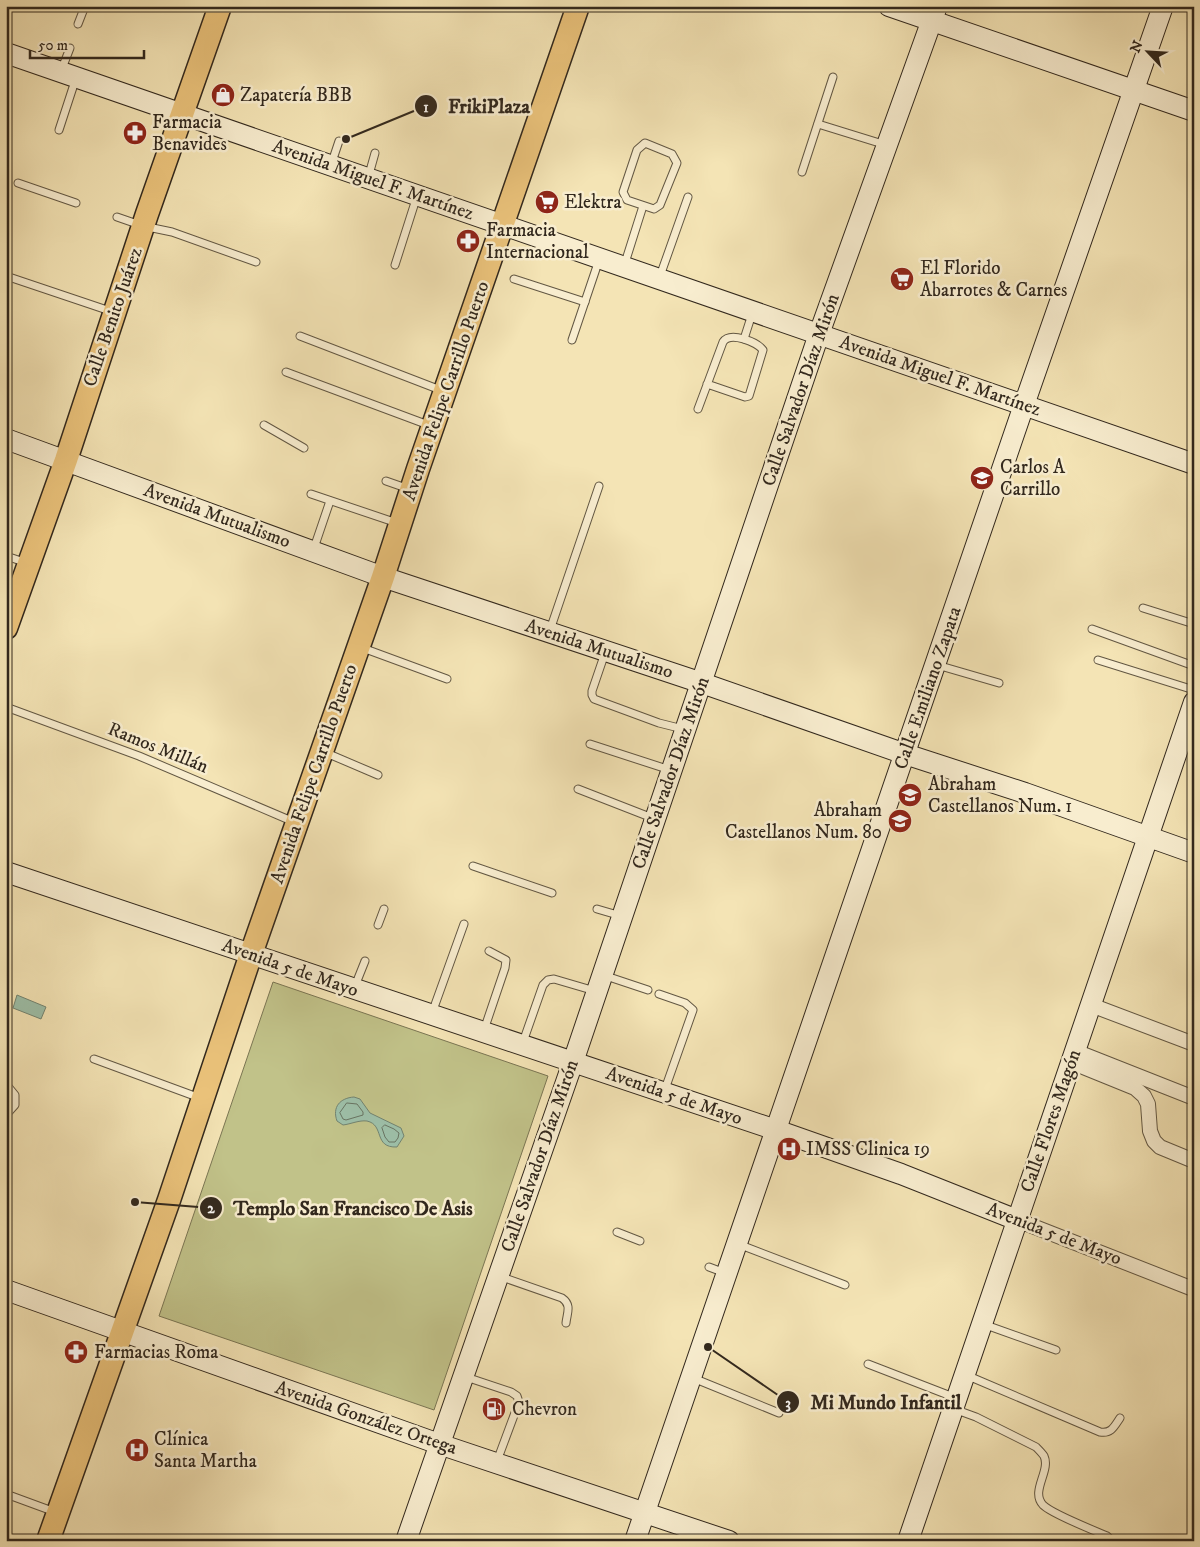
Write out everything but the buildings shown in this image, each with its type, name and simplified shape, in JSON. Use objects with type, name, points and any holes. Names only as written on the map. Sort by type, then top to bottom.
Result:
[{"type":"main road","name":"Calle Benito Juárez","points":[[7,626],[66,460],[143,226],[220,6]]},
{"type":"main road","name":"Avenida Felipe Carrillo Puerto","points":[[48,1541],[123,1332],[251,954],[383,577],[578,6]]},
{"type":"street","points":[[889,6],[935,14],[1134,92],[1194,112]]},
{"type":"street","name":"Calle Emiliano Zapata","points":[[635,1541],[691,1378],[718,1270],[737,1244],[1024,405],[1163,6]]},
{"type":"street","name":"Calle Salvador Díaz Mirón","points":[[406,1541],[573,1062],[819,334],[935,14]]},
{"type":"street","name":"Avenida Miguel F. Martínez","points":[[6,53],[1194,464]]},
{"type":"street","name":"Avenida Mutualismo","points":[[6,439],[383,577],[702,683],[1194,853]]},
{"type":"street","name":"Calle Flores Magón","points":[[908,1541],[1194,702]]},
{"type":"street","name":"Avenida 5 de Mayo","points":[[6,872],[776,1130],[901,1174],[1193,1289]]},
{"type":"street","points":[[1091,1005],[1194,1044]]},
{"type":"street","points":[[1073,1056],[1194,1098]]},
{"type":"street","points":[[1073,1056],[1135,1088],[1144,1096],[1148,1104],[1150,1131],[1154,1141],[1160,1146],[1194,1161]]},
{"type":"street","name":"Avenida González Ortega","points":[[6,1290],[496,1464],[729,1541]]},
{"type":"lane","points":[[78,24],[85,6]]},
{"type":"lane","points":[[59,130],[69,75],[70,48]]},
{"type":"lane","points":[[802,172],[833,77]]},
{"type":"lane","points":[[818,124],[862,136],[888,146]]},
{"type":"lane","points":[[330,165],[339,141]]},
{"type":"lane","points":[[644,143],[672,154],[677,163],[660,205],[654,209],[643,206],[627,200],[623,192],[637,150],[644,143]]},
{"type":"lane","points":[[367,178],[375,153]]},
{"type":"lane","points":[[18,183],[76,203]]},
{"type":"lane","points":[[395,265],[417,195]]},
{"type":"lane","points":[[659,279],[688,197]]},
{"type":"lane","points":[[624,267],[643,206]]},
{"type":"lane","points":[[117,217],[143,226],[172,232],[256,262]]},
{"type":"lane","points":[[572,340],[599,258]]},
{"type":"lane","points":[[6,276],[114,312]]},
{"type":"lane","points":[[514,279],[585,302]]},
{"type":"lane","points":[[744,339],[753,311]]},
{"type":"lane","points":[[300,336],[445,392]]},
{"type":"lane","points":[[698,409],[707,384],[725,339],[728,337],[744,339],[764,350],[748,396],[745,397],[707,384]]},
{"type":"lane","points":[[286,372],[434,427]]},
{"type":"lane","points":[[264,425],[304,448]]},
{"type":"lane","points":[[386,481],[412,490]]},
{"type":"lane","points":[[550,632],[599,486]]},
{"type":"lane","points":[[310,494],[400,524]]},
{"type":"lane","points":[[313,551],[330,501]]},
{"type":"lane","points":[[6,556],[29,564]]},
{"type":"lane","points":[[1143,608],[1194,624]]},
{"type":"lane","points":[[1092,629],[1194,666]]},
{"type":"lane","points":[[358,647],[447,679]]},
{"type":"lane","points":[[606,651],[592,691],[594,699],[659,723],[686,730]]},
{"type":"lane","points":[[1098,660],[1194,690]]},
{"type":"lane","points":[[936,665],[999,683]]},
{"type":"lane","name":"Ramos Millán","points":[[6,707],[139,756],[296,823]]},
{"type":"lane","points":[[590,744],[672,771]]},
{"type":"lane","points":[[321,751],[378,775]]},
{"type":"lane","points":[[578,788],[655,819]]},
{"type":"lane","points":[[473,866],[552,893]]},
{"type":"lane","points":[[378,925],[384,909]]},
{"type":"lane","points":[[597,909],[622,916]]},
{"type":"lane","points":[[431,1015],[464,924]]},
{"type":"lane","points":[[483,1032],[506,968],[506,960],[489,951]]},
{"type":"lane","points":[[354,989],[365,961]]},
{"type":"lane","points":[[522,1045],[543,985],[548,980],[600,983],[648,990]]},
{"type":"lane","points":[[659,994],[685,1003],[692,1010],[664,1094]]},
{"type":"lane","points":[[94,1060],[203,1099]]},
{"type":"lane","points":[[6,1084],[15,1095],[15,1105],[6,1115]]},
{"type":"lane","points":[[617,1232],[640,1241]]},
{"type":"lane","points":[[737,1244],[845,1285]]},
{"type":"lane","points":[[498,1276],[566,1302],[569,1306],[566,1323]]},
{"type":"lane","points":[[982,1323],[1056,1350]]},
{"type":"lane","points":[[868,1364],[955,1404],[976,1417],[1036,1447],[1044,1455],[1046,1462],[1039,1492],[1042,1504],[1051,1511],[1107,1536],[1112,1541]]},
{"type":"lane","points":[[965,1374],[1100,1432],[1106,1433],[1112,1430],[1120,1418]]},
{"type":"lane","points":[[463,1376],[511,1392],[517,1396],[519,1402],[496,1464]]},
{"type":"lane","points":[[691,1378],[779,1413]]},
{"type":"lane","points":[[6,1494],[58,1513]]},
{"type":"green space","points":[[273,982],[548,1076],[434,1410],[159,1316]]},
{"type":"water","points":[[17,995],[46,1007],[41,1019],[13,1008]]},
{"type":"water","points":[[354,1097],[360,1099],[370,1113],[401,1128],[404,1136],[397,1147],[385,1144],[372,1123],[364,1121],[343,1125],[337,1121],[336,1108],[338,1104],[345,1099]]},
{"type":"place","name":"Zapatería BBB","points":[[223,95]]},
{"type":"place","name":"Farmacia Benavides","points":[[135,133]]},
{"type":"place","name":"FrikiPlaza","points":[[346,139]]},
{"type":"place","name":"Elektra","points":[[547,202]]},
{"type":"place","name":"Farmacia Internacional","points":[[468,241]]},
{"type":"place","name":"El Florido Abarrotes & Carnes","points":[[902,279]]},
{"type":"place","name":"Carlos A Carrillo","points":[[982,478]]},
{"type":"place","name":"Abraham Castellanos Num. 1","points":[[910,795]]},
{"type":"place","name":"Abraham Castellanos Num. 80","points":[[900,821]]},
{"type":"place","name":"IMSS Clinica 19","points":[[789,1149]]},
{"type":"place","name":"Templo San Francisco De Asis","points":[[135,1202]]},
{"type":"place","name":"Mi Mundo Infantil","points":[[708,1347]]},
{"type":"place","name":"Farmacias Roma","points":[[76,1352]]},
{"type":"place","name":"Chevron","points":[[494,1409]]},
{"type":"place","name":"Clínica Santa Martha","points":[[137,1450]]}]
